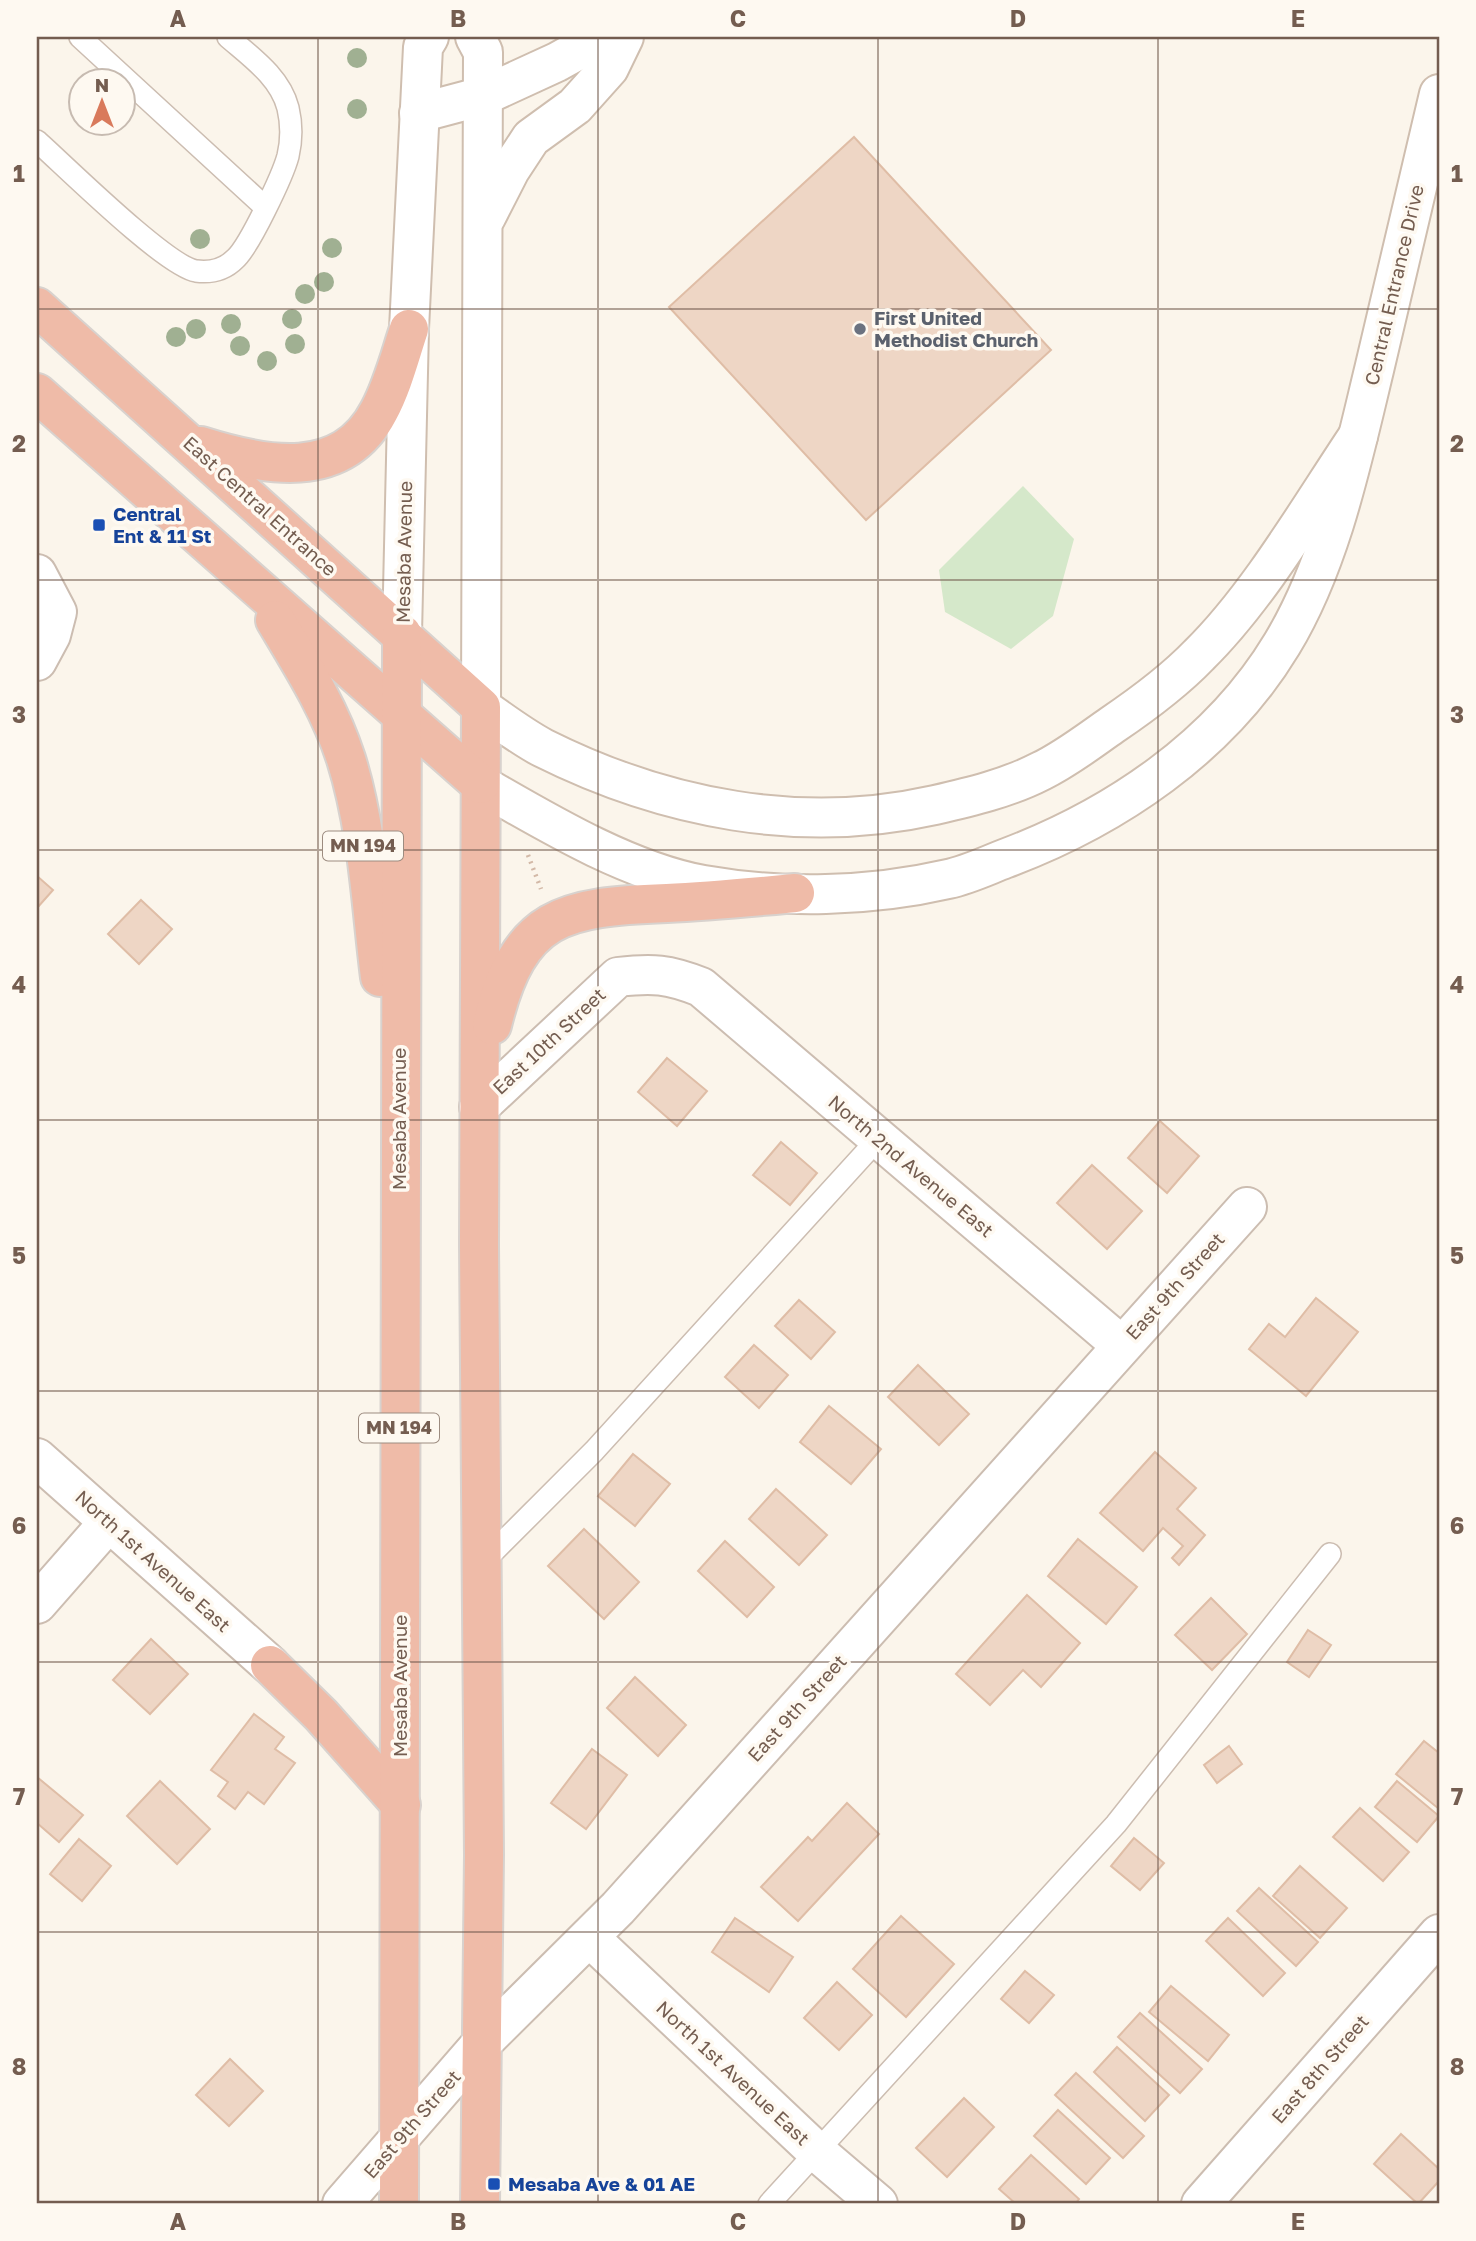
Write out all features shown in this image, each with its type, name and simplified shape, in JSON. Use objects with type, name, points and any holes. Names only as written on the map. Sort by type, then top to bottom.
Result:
[{"type":"highway","name":"East Central Entrance","points":[[37,307],[481,707]]},
{"type":"highway","points":[[190,443],[229,455],[285,465],[313,462],[341,453],[363,434],[379,412],[409,329]]},
{"type":"highway","name":"MN 194","points":[[37,393],[402,718]]},
{"type":"highway","name":"MN 194","points":[[256,589],[311,680],[346,761],[363,839],[399,1126]]},
{"type":"highway","name":"Mesaba Avenue","points":[[399,2204],[402,634]]},
{"type":"highway","points":[[480,2204],[484,1855],[479,1092],[481,707]]},
{"type":"highway","points":[[402,718],[480,784]]},
{"type":"highway","points":[[479,1092],[506,976],[532,937],[553,921],[575,911],[606,905],[795,893]]},
{"type":"highway","points":[[270,1665],[330,1726],[401,1805]]},
{"type":"street","name":"Mesaba Avenue","points":[[402,634],[409,329],[423,47],[429,37]]},
{"type":"street","points":[[475,37],[483,52],[481,707]]},
{"type":"street","points":[[419,113],[483,96],[557,62],[602,37]]},
{"type":"street","points":[[482,225],[510,170],[531,138],[575,106],[609,68],[624,37]]},
{"type":"street","name":"Central Entrance Drive","points":[[480,784],[547,823],[625,860],[702,885],[795,893],[879,891],[951,879],[1042,845],[1114,806],[1183,759],[1236,707],[1282,644],[1318,566],[1358,436],[1439,94]]},
{"type":"street","name":"Central Entrance Drive","points":[[481,707],[541,746],[599,774],[671,798],[750,815],[838,818],[899,813],[976,796],[1041,771],[1082,746],[1151,698],[1200,655],[1264,575],[1358,436]]},
{"type":"street","points":[[37,574],[57,612],[51,635],[37,661]]},
{"type":"street","name":"East 10th Street","points":[[479,1092],[618,977],[645,973],[668,975],[701,987]]},
{"type":"street","name":"North 2nd Avenue East","points":[[701,987],[1121,1345]]},
{"type":"street","name":"East 9th Street","points":[[342,2204],[481,2043],[590,1938],[1247,1207]]},
{"type":"street","name":"North 1st Avenue East","points":[[37,1458],[270,1665]]},
{"type":"street","points":[[37,1604],[109,1522]]},
{"type":"street","name":"East 8th Street","points":[[1201,2204],[1439,1934]]},
{"type":"street","name":"North 1st Avenue East","points":[[590,1938],[817,2152],[878,2204]]},
{"type":"lane","points":[[80,37],[265,207]]},
{"type":"lane","points":[[37,141],[182,267],[215,272],[226,267],[237,258],[265,207],[287,158],[292,136],[287,105],[275,79],[228,37]]},
{"type":"lane","points":[[482,1563],[594,1451],[878,1139]]},
{"type":"lane","points":[[769,2204],[1116,1824],[1330,1554]]},
{"type":"path","points":[[526,851],[544,896]]},
{"type":"green space","points":[[1023,486],[1074,539],[1053,616],[1011,649],[945,612],[939,570]]},
{"type":"building","name":"First United Methodist Church","points":[[854,137],[1051,350],[866,520],[669,307]]},
{"type":"building","points":[[37,876],[53,890],[37,908]]},
{"type":"building","points":[[141,900],[172,929],[139,964],[108,934]]},
{"type":"building","points":[[667,1058],[707,1091],[677,1126],[638,1092]]},
{"type":"building","points":[[1160,1121],[1199,1156],[1167,1193],[1128,1158]]},
{"type":"building","points":[[781,1142],[817,1173],[790,1205],[753,1175]]},
{"type":"building","points":[[1092,1165],[1142,1211],[1107,1249],[1057,1203]]},
{"type":"building","points":[[1316,1298],[1358,1332],[1306,1396],[1249,1349],[1269,1324],[1285,1337]]},
{"type":"building","points":[[799,1300],[835,1332],[811,1359],[775,1326]]},
{"type":"building","points":[[754,1345],[788,1375],[759,1408],[725,1377]]},
{"type":"building","points":[[918,1365],[969,1414],[939,1445],[888,1397]]},
{"type":"building","points":[[829,1406],[881,1449],[851,1484],[800,1442]]},
{"type":"building","points":[[1155,1452],[1196,1488],[1177,1509],[1205,1535],[1179,1565],[1172,1558],[1183,1546],[1163,1528],[1143,1551],[1100,1513]]},
{"type":"building","points":[[633,1454],[670,1484],[635,1526],[598,1496]]},
{"type":"building","points":[[776,1489],[827,1535],[799,1565],[749,1519]]},
{"type":"building","points":[[584,1529],[639,1582],[604,1619],[548,1566]]},
{"type":"building","points":[[1078,1539],[1137,1587],[1106,1624],[1048,1576]]},
{"type":"building","points":[[725,1541],[774,1587],[747,1617],[698,1571]]},
{"type":"building","points":[[1027,1595],[1080,1643],[1041,1687],[1023,1670],[990,1705],[956,1674]]},
{"type":"building","points":[[1211,1598],[1247,1634],[1212,1670],[1175,1635]]},
{"type":"building","points":[[1308,1630],[1331,1645],[1309,1677],[1287,1662]]},
{"type":"building","points":[[151,1639],[188,1674],[150,1714],[113,1680]]},
{"type":"building","points":[[635,1677],[686,1725],[658,1756],[607,1708]]},
{"type":"building","points":[[254,1714],[284,1737],[275,1749],[295,1763],[264,1804],[248,1792],[235,1809],[218,1796],[228,1782],[211,1770]]},
{"type":"building","points":[[1424,1741],[1439,1753],[1439,1809],[1396,1774]]},
{"type":"building","points":[[1229,1746],[1242,1764],[1217,1783],[1204,1765]]},
{"type":"building","points":[[592,1749],[627,1775],[586,1829],[551,1803]]},
{"type":"building","points":[[37,1777],[83,1815],[59,1842],[37,1823]]},
{"type":"building","points":[[160,1781],[210,1829],[177,1864],[127,1816]]},
{"type":"building","points":[[1397,1781],[1439,1816],[1417,1842],[1375,1807]]},
{"type":"building","points":[[847,1803],[879,1834],[798,1921],[761,1887],[808,1837],[812,1841]]},
{"type":"building","points":[[1360,1808],[1409,1852],[1383,1881],[1333,1837]]},
{"type":"building","points":[[1134,1838],[1164,1863],[1140,1890],[1111,1866]]},
{"type":"building","points":[[79,1839],[111,1866],[82,1901],[50,1874]]},
{"type":"building","points":[[1300,1866],[1347,1908],[1320,1938],[1273,1896]]},
{"type":"building","points":[[1259,1888],[1318,1942],[1296,1966],[1237,1911]]},
{"type":"building","points":[[901,1916],[954,1964],[906,2017],[853,1969]]},
{"type":"building","points":[[735,1918],[793,1957],[769,1992],[712,1952]]},
{"type":"building","points":[[1228,1918],[1285,1973],[1263,1996],[1206,1941]]},
{"type":"building","points":[[1025,1971],[1054,1995],[1029,2023],[1001,1999]]},
{"type":"building","points":[[837,1982],[872,2015],[839,2050],[804,2018]]},
{"type":"building","points":[[1171,1986],[1229,2035],[1208,2061],[1149,2012]]},
{"type":"building","points":[[1140,2013],[1202,2069],[1180,2093],[1118,2037]]},
{"type":"building","points":[[1117,2047],[1169,2095],[1145,2121],[1094,2072]]},
{"type":"building","points":[[230,2059],[263,2091],[229,2126],[196,2095]]},
{"type":"building","points":[[1076,2073],[1144,2136],[1123,2158],[1055,2095]]},
{"type":"building","points":[[964,2098],[994,2127],[947,2177],[916,2148]]},
{"type":"building","points":[[1058,2110],[1110,2158],[1086,2184],[1034,2136]]},
{"type":"building","points":[[1401,2134],[1439,2169],[1439,2181],[1418,2204],[1374,2164]]},
{"type":"building","points":[[1031,2155],[1079,2199],[1075,2204],[1016,2204],[999,2189]]},
{"type":"place","name":"First United Methodist Church","points":[[860,329]]},
{"type":"place","name":"Central Ent & 11 St","points":[[99,525]]},
{"type":"place","name":"Mesaba Ave & 01 AE","points":[[494,2184]]}]
